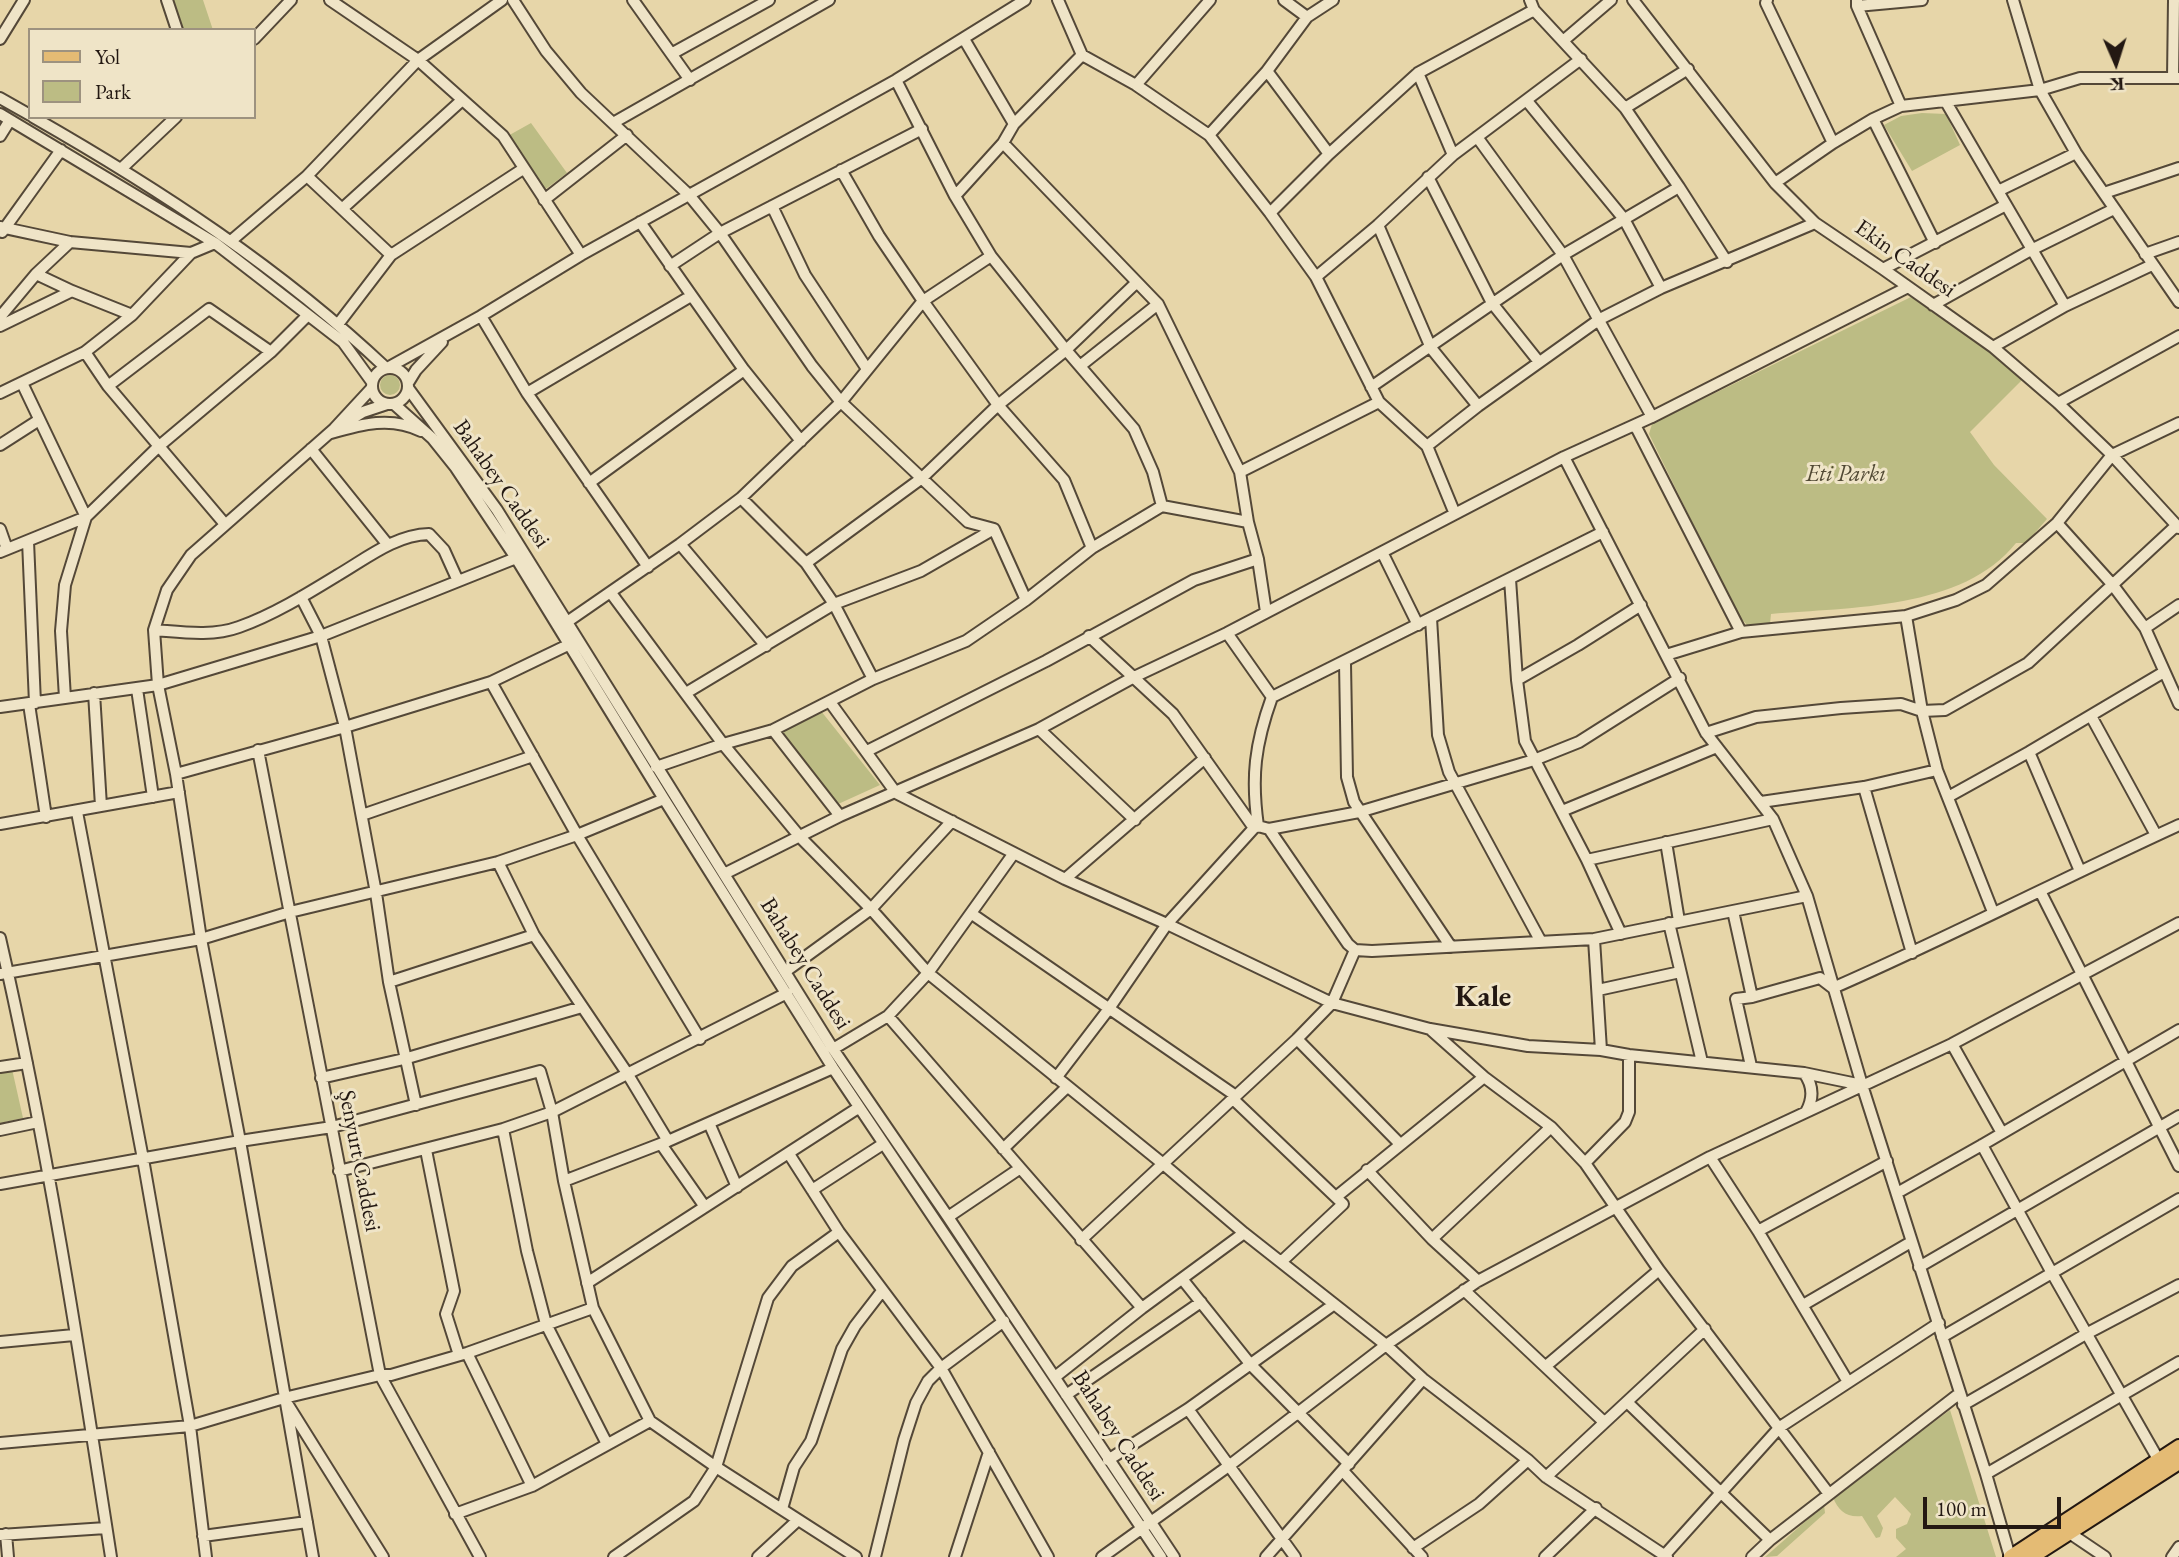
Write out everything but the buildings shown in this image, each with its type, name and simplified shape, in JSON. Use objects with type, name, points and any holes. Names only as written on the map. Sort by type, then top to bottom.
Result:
[{"type":"main road","points":[[2010,1557],[2179,1447]]},
{"type":"main road","points":[[2031,1557],[2179,1462]]},
{"type":"street","points":[[0,39],[24,0]]},
{"type":"street","points":[[167,0],[176,28]]},
{"type":"street","points":[[256,36],[291,0]]},
{"type":"street","points":[[330,0],[418,60],[503,136],[581,255]]},
{"type":"street","points":[[513,0],[546,51],[581,93],[689,195],[720,233],[812,366],[841,402],[968,522],[994,529]]},
{"type":"street","points":[[633,0],[690,80]]},
{"type":"street","points":[[673,53],[769,0]]},
{"type":"street","points":[[613,123],[829,0]]},
{"type":"street","points":[[331,432],[372,385],[377,373],[481,316],[581,255],[896,80],[1025,0]]},
{"type":"street","points":[[1058,0],[1082,55],[1136,85],[1209,135],[1270,213],[1316,277],[1379,402],[1427,446],[1455,514]]},
{"type":"street","points":[[1136,85],[1210,0]]},
{"type":"street","points":[[1284,0],[1307,17]]},
{"type":"street","points":[[1209,135],[1267,71],[1307,17],[1333,0]]},
{"type":"street","points":[[1563,41],[1611,0]]},
{"type":"street","points":[[1901,106],[1857,3],[1922,0]]},
{"type":"street","points":[[2012,0],[2040,90],[2076,153],[2179,302]]},
{"type":"street","points":[[1775,183],[1873,118],[1901,106],[2040,90],[2080,78],[2176,78],[2175,0]]},
{"type":"street","points":[[1764,1],[1833,143]]},
{"type":"street","points":[[232,240],[307,176],[418,60],[498,2]]},
{"type":"street","name":"Ekin Caddesi","points":[[1638,3],[1775,183],[1815,223],[1993,347],[2058,403],[2112,455],[2178,526]]},
{"type":"street","points":[[1270,213],[1329,154],[1418,73],[1532,5],[1625,108],[1727,262]]},
{"type":"street","points":[[964,39],[1014,124]]},
{"type":"street","points":[[955,196],[1003,143],[1014,124],[1082,55]]},
{"type":"street","points":[[1316,277],[1378,225],[1453,155],[1581,58]]},
{"type":"street","points":[[1625,108],[1688,69]]},
{"type":"street","points":[[1267,71],[1329,154]]},
{"type":"street","points":[[1418,73],[1453,155]]},
{"type":"street","points":[[896,80],[955,196],[991,256],[1134,429],[1153,472],[1162,506]]},
{"type":"street","points":[[0,99],[28,114]]},
{"type":"street","points":[[343,208],[461,101]]},
{"type":"street","points":[[1527,101],[1624,219],[1661,288]]},
{"type":"street","points":[[1947,102],[2065,306]]},
{"type":"street","points":[[0,136],[5,117],[215,243],[343,342],[372,385],[377,399],[391,404]]},
{"type":"street","points":[[1873,118],[1935,243]]},
{"type":"street","points":[[36,119],[122,168],[232,240],[339,323],[388,368],[400,370],[408,386]]},
{"type":"street","points":[[122,168],[174,119]]},
{"type":"street","points":[[670,266],[720,233],[922,129]]},
{"type":"street","points":[[544,200],[627,135]]},
{"type":"street","points":[[1478,137],[1563,255],[1652,417]]},
{"type":"street","points":[[1003,143],[1158,304],[1240,472],[1266,612]]},
{"type":"street","points":[[61,150],[2,230],[70,242],[191,253]]},
{"type":"street","points":[[1998,191],[2076,153]]},
{"type":"street","points":[[2104,192],[2179,168]]},
{"type":"street","points":[[339,323],[391,256],[523,169]]},
{"type":"street","points":[[841,170],[879,236],[923,301],[998,405],[1064,480],[1092,548]]},
{"type":"street","points":[[307,176],[391,256]]},
{"type":"street","points":[[1428,177],[1492,303],[1539,362]]},
{"type":"street","points":[[1371,387],[1563,255],[1679,187]]},
{"type":"street","points":[[1883,269],[2006,205]]},
{"type":"street","points":[[772,206],[805,275],[867,369]]},
{"type":"street","points":[[1933,305],[2031,250],[2114,209]]},
{"type":"street","points":[[640,222],[744,370],[801,441]]},
{"type":"street","points":[[1427,446],[1600,319],[1661,288],[1815,223]]},
{"type":"street","points":[[1378,225],[1430,348],[1478,406]]},
{"type":"street","points":[[0,317],[36,274],[70,242]]},
{"type":"street","points":[[2145,254],[2179,242]]},
{"type":"street","points":[[0,393],[85,352],[132,315],[191,253],[215,243]]},
{"type":"street","points":[[567,622],[648,567],[741,498],[841,402],[923,301],[991,256]]},
{"type":"street","points":[[1993,347],[2065,306],[2152,265]]},
{"type":"street","points":[[36,274],[132,315]]},
{"type":"street","points":[[806,563],[922,478],[998,405],[1066,350],[1136,283]]},
{"type":"street","points":[[724,874],[840,816],[1039,729],[1134,677],[1227,633],[1564,457],[1652,417],[1908,287]]},
{"type":"street","points":[[0,326],[72,291]]},
{"type":"street","points":[[527,393],[691,296]]},
{"type":"street","points":[[1080,366],[1158,304]]},
{"type":"street","points":[[108,386],[209,309],[271,352]]},
{"type":"street","points":[[0,529],[4,550],[86,517],[158,447],[271,352],[307,316]]},
{"type":"street","points":[[481,316],[527,393],[648,567]]},
{"type":"street","points":[[313,1557],[240,1141],[201,939],[176,774],[158,685],[154,630],[166,590],[191,555],[224,523],[331,432],[363,412],[404,398],[416,370],[448,335]]},
{"type":"street","points":[[2058,403],[2179,336]]},
{"type":"street","points":[[85,352],[108,386],[224,523]]},
{"type":"street","points":[[589,483],[744,370]]},
{"type":"street","points":[[22,383],[86,517],[65,585],[61,631],[65,698]]},
{"type":"street","name":"Bahabey Caddesi","points":[[408,386],[497,510],[833,1049],[1055,1377],[1108,1460],[1161,1557]]},
{"type":"street","points":[[1240,472],[1379,402]]},
{"type":"street","name":"Bahabey Caddesi","points":[[391,404],[432,438],[456,468],[516,558],[858,1108],[1145,1524],[1174,1557]]},
{"type":"street","points":[[0,445],[39,420]]},
{"type":"street","points":[[331,432],[374,422],[389,422],[418,429],[432,438]]},
{"type":"street","points":[[1666,655],[1741,632],[1906,616],[1932,609],[1986,585],[2057,523],[2112,455],[2179,423]]},
{"type":"street","points":[[1635,425],[1741,632]]},
{"type":"street","points":[[311,449],[388,545]]},
{"type":"street","points":[[1564,457],[1706,733],[1773,819],[1807,896],[1910,1242],[1939,1323],[2010,1557]]},
{"type":"street","points":[[741,498],[806,563],[834,604],[873,679]]},
{"type":"street","points":[[656,767],[773,730],[873,679],[966,641],[1026,600],[1092,548],[1162,506],[1248,522]]},
{"type":"street","points":[[2057,523],[2112,584],[2145,628],[2179,704]]},
{"type":"street","points":[[1706,733],[1756,717],[1829,709],[1901,704],[1922,711],[1945,710],[2028,663],[2178,526]]},
{"type":"street","points":[[994,529],[1026,600]]},
{"type":"street","points":[[686,693],[834,604],[922,571],[994,529]]},
{"type":"street","points":[[1260,828],[1254,799],[1255,757],[1272,697],[1345,663],[1603,532]]},
{"type":"street","points":[[154,630],[199,634],[237,628],[301,597],[411,534],[429,534],[444,550],[458,581]]},
{"type":"street","points":[[28,541],[32,704],[46,817]]},
{"type":"street","points":[[680,544],[766,646]]},
{"type":"street","points":[[1382,552],[1418,625]]},
{"type":"street","points":[[0,707],[158,685],[321,636],[516,558]]},
{"type":"street","points":[[867,751],[1046,661],[1194,580],[1258,559]]},
{"type":"street","points":[[1510,579],[1517,680],[1525,741],[1622,934]]},
{"type":"street","points":[[611,593],[723,744],[800,837],[871,909],[928,973],[1244,1233],[1386,1345],[1423,1379],[1528,1460],[1546,1478],[1596,1508],[1665,1556],[1780,1427],[1939,1323]]},
{"type":"street","points":[[301,597],[321,636],[345,727],[376,893],[389,982],[416,1105]]},
{"type":"street","points":[[1517,680],[1641,605]]},
{"type":"street","points":[[2145,628],[2179,605]]},
{"type":"street","points":[[1906,616],[1922,711],[1937,770],[1993,912]]},
{"type":"street","points":[[1431,618],[1438,736],[1454,784],[1540,940]]},
{"type":"street","points":[[1227,633],[1272,697]]},
{"type":"street","points":[[1089,636],[1173,714],[1348,944],[1356,950],[1594,939],[1807,896]]},
{"type":"street","points":[[176,774],[345,727],[491,682],[569,644]]},
{"type":"street","points":[[1345,663],[1347,777],[1359,812],[1451,947]]},
{"type":"street","points":[[1948,797],[2164,672]]},
{"type":"street","points":[[1056,1078],[1108,1010],[1167,924],[1260,828],[1359,812],[1534,760],[1579,742],[1680,678]]},
{"type":"street","points":[[491,682],[577,835],[699,1039]]},
{"type":"street","points":[[137,689],[153,797]]},
{"type":"street","points":[[94,693],[101,806]]},
{"type":"street","points":[[830,702],[896,793],[1065,879],[1167,924],[1332,1003],[1430,1029],[1528,1046],[1601,1050],[1751,1066],[1862,1085]]},
{"type":"street","points":[[2091,716],[2156,835]]},
{"type":"street","points":[[1039,729],[1135,820]]},
{"type":"street","points":[[773,730],[840,816]]},
{"type":"street","points":[[1562,811],[1717,747]]},
{"type":"street","name":"Şenyurt Caddesi","points":[[258,750],[380,1375],[480,1557]]},
{"type":"street","points":[[2029,752],[2080,871]]},
{"type":"street","points":[[362,815],[533,756]]},
{"type":"street","points":[[1065,879],[1205,758]]},
{"type":"street","points":[[1761,803],[1864,787],[1937,770]]},
{"type":"street","points":[[1864,787],[1912,953]]},
{"type":"street","points":[[0,824],[179,792]]},
{"type":"street","points":[[4,973],[201,939],[290,912],[498,862],[577,835],[664,799]]},
{"type":"street","points":[[76,812],[143,1159],[190,1426],[206,1557]]},
{"type":"street","points":[[1587,860],[1773,819]]},
{"type":"street","points":[[786,971],[871,909],[952,821]]},
{"type":"street","points":[[1833,988],[2179,825]]},
{"type":"street","points":[[1666,842],[1680,972],[1702,1062]]},
{"type":"street","points":[[833,1049],[888,1016],[928,973],[1014,853]]},
{"type":"street","points":[[498,862],[534,935],[627,1073],[665,1143],[705,1207]]},
{"type":"street","points":[[2040,891],[2179,1166]]},
{"type":"street","points":[[1733,911],[1752,997]]},
{"type":"street","points":[[972,914],[1235,1098],[1343,1203],[1281,1262]]},
{"type":"street","points":[[1102,1557],[1230,1465],[1386,1345],[1478,1281],[1710,1157],[1952,1044],[2179,923]]},
{"type":"street","points":[[389,982],[534,935]]},
{"type":"street","points":[[0,938],[4,973],[27,1063],[48,1176],[93,1435],[111,1557]]},
{"type":"street","points":[[1594,939],[1601,1050]]},
{"type":"street","points":[[1081,1240],[1297,1040],[1332,1003],[1356,950]]},
{"type":"street","points":[[1598,990],[1680,972]]},
{"type":"street","points":[[1751,1066],[1735,999],[1752,997],[1820,978],[1833,988]]},
{"type":"street","points":[[339,1171],[503,1129],[552,1112],[787,993]]},
{"type":"street","points":[[321,1078],[404,1059],[582,1007]]},
{"type":"street","points":[[888,1016],[1142,1308]]},
{"type":"street","points":[[1430,1029],[1484,1077],[1550,1127],[1585,1163],[1618,1207],[1659,1270],[1829,1494]]},
{"type":"street","points":[[1897,1193],[2179,1030]]},
{"type":"street","points":[[1297,1040],[1400,1144]]},
{"type":"street","points":[[1952,1044],[2002,1133]]},
{"type":"street","points":[[1585,1163],[1625,1122],[1629,1112],[1629,1055]]},
{"type":"street","points":[[0,1068],[27,1063]]},
{"type":"street","points":[[564,1181],[665,1143],[833,1068]]},
{"type":"street","points":[[0,1184],[332,1127],[540,1070],[552,1112],[564,1181],[593,1308],[650,1421],[856,1557]]},
{"type":"street","points":[[1804,1073],[1812,1091],[1809,1107],[1805,1112]]},
{"type":"street","points":[[1336,1197],[1484,1077]]},
{"type":"street","points":[[1003,1149],[1067,1087]]},
{"type":"street","points":[[587,1283],[858,1108]]},
{"type":"street","points":[[1919,1267],[2179,1116]]},
{"type":"street","points":[[0,1130],[38,1122]]},
{"type":"street","points":[[709,1123],[737,1186]]},
{"type":"street","points":[[1432,1239],[1550,1127]]},
{"type":"street","points":[[503,1129],[527,1251],[546,1324],[607,1444]]},
{"type":"street","points":[[812,1190],[883,1144]]},
{"type":"street","points":[[1982,1145],[2158,1459]]},
{"type":"street","points":[[426,1150],[454,1291],[446,1314],[463,1354],[532,1486]]},
{"type":"street","points":[[789,1154],[838,1233],[941,1368],[1048,1557]]},
{"type":"street","points":[[1710,1157],[1758,1231],[1848,1382]]},
{"type":"street","points":[[1758,1231],[1886,1161]]},
{"type":"street","points":[[948,1217],[1019,1168]]},
{"type":"street","points":[[1367,1170],[1432,1239],[1478,1281]]},
{"type":"street","points":[[1942,1337],[2179,1199]]},
{"type":"street","points":[[614,1557],[694,1501],[716,1467],[768,1298],[792,1266],[838,1233]]},
{"type":"street","points":[[1055,1377],[1142,1308],[1244,1233]]},
{"type":"street","points":[[1802,1305],[1910,1242]]},
{"type":"street","points":[[1546,1366],[1659,1270]]},
{"type":"street","points":[[1183,1280],[1251,1365],[1346,1467],[1422,1557]]},
{"type":"street","points":[[1963,1405],[2086,1334],[2179,1285]]},
{"type":"street","points":[[1464,1290],[1604,1422]]},
{"type":"street","points":[[782,1509],[794,1466],[811,1441],[842,1349],[855,1326],[882,1291]]},
{"type":"street","points":[[1066,1395],[1201,1302]]},
{"type":"street","points":[[1108,1460],[1188,1409],[1333,1305]]},
{"type":"street","points":[[0,1443],[190,1426],[284,1398],[380,1375],[391,1375],[463,1354],[593,1308]]},
{"type":"street","points":[[875,1557],[904,1440],[916,1404],[928,1381],[941,1368],[1004,1321]]},
{"type":"street","points":[[1546,1478],[1704,1329]]},
{"type":"street","points":[[0,1342],[74,1335]]},
{"type":"street","points":[[1986,1474],[2179,1362]]},
{"type":"street","points":[[1266,1557],[1423,1379]]},
{"type":"street","points":[[1752,1557],[1770,1539],[1960,1393]]},
{"type":"street","points":[[284,1398],[383,1557]]},
{"type":"street","points":[[1627,1402],[1770,1539]]},
{"type":"street","points":[[1188,1409],[1295,1557]]},
{"type":"street","points":[[456,1514],[532,1486],[650,1421]]},
{"type":"street","points":[[956,1557],[989,1452]]},
{"type":"street","points":[[1413,1548],[1479,1504],[1528,1460]]},
{"type":"street","points":[[1545,1557],[1596,1508]]},
{"type":"street","points":[[758,1557],[798,1520]]},
{"type":"street","points":[[204,1536],[307,1522]]},
{"type":"street","points":[[8,1557],[3,1534],[106,1528]]},
{"type":"street","points":[[2068,1532],[2105,1557]]},
{"type":"green space","points":[[173,0],[203,0],[212,28],[181,28]]},
{"type":"green space","points":[[1946,114],[1960,145],[1912,171],[1884,125],[1901,116]]},
{"type":"green space","points":[[531,123],[567,173],[543,191],[506,137]]},
{"type":"green space","name":"Eti Parkı","points":[[1911,297],[1967,333],[2024,378],[1970,432],[1994,465],[2047,519],[2026,543],[2016,543],[1993,565],[1966,581],[1936,593],[1869,606],[1771,614],[1770,624],[1748,626],[1737,614],[1649,434],[1652,424]]},
{"type":"green space","points":[[390,375],[397,378],[400,385],[397,392],[390,395],[383,392],[380,385],[383,378]]},
{"type":"green space","points":[[821,711],[880,785],[836,805],[779,731]]},
{"type":"green space","points":[[12,1069],[23,1118],[0,1123],[0,1071]]},
{"type":"green space","points":[[1950,1410],[1996,1557],[1896,1557],[1906,1549],[1896,1538],[1896,1529],[1907,1524],[1911,1514],[1895,1497],[1877,1516],[1883,1528],[1880,1537],[1876,1538],[1862,1516],[1852,1516],[1844,1512],[1833,1497]]},
{"type":"green space","points":[[1824,1505],[1825,1513],[1777,1556],[1765,1557]]},
{"type":"district","name":"Kale","points":[[1483,998]]}]
